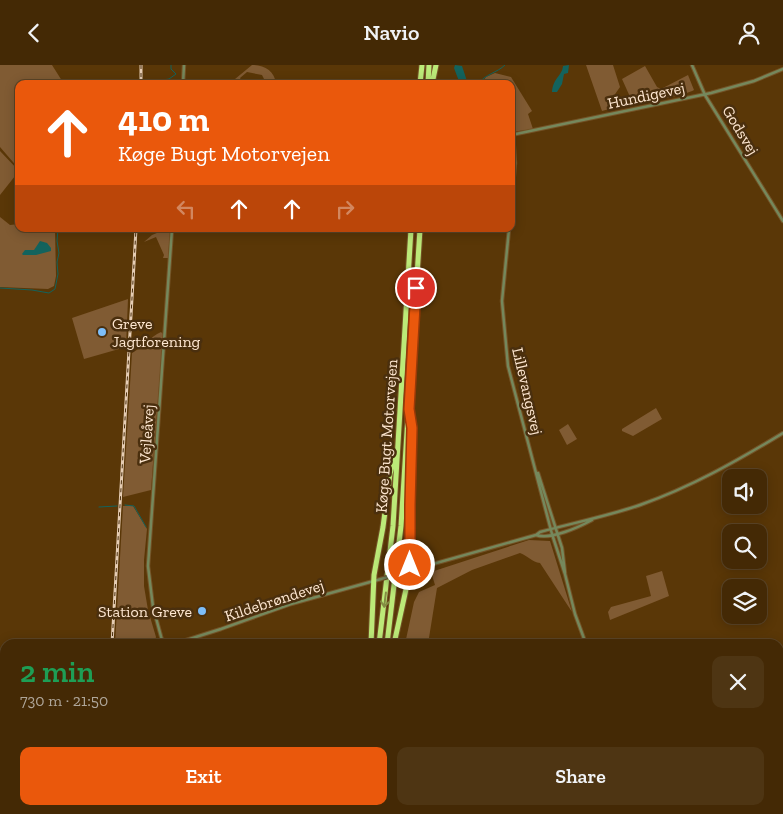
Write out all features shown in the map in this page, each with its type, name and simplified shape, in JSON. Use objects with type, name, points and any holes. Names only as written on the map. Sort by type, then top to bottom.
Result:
[{"type":"highway","points":[[420,80],[422,65]]},
{"type":"highway","points":[[428,80],[429,65]]},
{"type":"highway","points":[[433,80],[436,65]]},
{"type":"highway","name":"Køge Bugt Motorvejen","points":[[380,639],[389,564],[398,447],[411,232]]},
{"type":"highway","name":"Køge Bugt Motorvejen","points":[[388,639],[401,526],[420,232]]},
{"type":"highway","points":[[395,639],[410,571],[412,428],[409,409]]},
{"type":"highway","points":[[371,639],[374,581],[390,474],[398,447]]},
{"type":"street","points":[[183,80],[184,65]]},
{"type":"street","name":"Godsvej","points":[[692,65],[705,95],[783,221]]},
{"type":"street","name":"Hundigevej","points":[[515,134],[705,95],[741,86],[783,69]]},
{"type":"street","name":"Godsvej","points":[[774,205],[783,217]]},
{"type":"street","name":"Vejleåvej","points":[[162,639],[153,607],[148,566],[172,232]]},
{"type":"street","name":"Lillevangsvej","points":[[509,232],[502,301],[505,345],[515,397],[574,613],[584,639]]},
{"type":"street","points":[[536,535],[551,529],[638,506],[670,494],[730,465],[783,433]]},
{"type":"street","name":"Lillevangsvej","points":[[535,467],[558,533],[564,555],[565,575]]},
{"type":"street","points":[[536,535],[541,537],[573,529],[596,518]]},
{"type":"street","name":"Kildebrøndevej","points":[[188,639],[291,603],[536,535]]},
{"type":"shaded area","points":[[0,65],[52,65],[61,80],[15,80],[15,164],[0,147]]},
{"type":"shaded area","points":[[252,65],[261,66],[268,70],[275,80],[264,80],[262,75],[247,72],[240,78],[241,80],[234,80]]},
{"type":"shaded area","points":[[586,65],[613,65],[620,87],[613,97],[613,108],[602,111]]},
{"type":"shaded area","points":[[645,66],[657,87],[661,89],[688,75],[694,90],[662,99],[644,101],[631,99],[622,79]]},
{"type":"shaded area","points":[[495,73],[511,77],[513,80],[484,80]]},
{"type":"shaded area","points":[[515,83],[532,111],[528,114],[533,129],[515,132]]},
{"type":"shaded area","points":[[0,151],[15,167],[15,176],[0,195]]},
{"type":"shaded area","points":[[0,217],[10,225],[15,224],[15,232],[55,232],[56,276],[54,286],[48,289],[0,287]]},
{"type":"shaded area","points":[[159,232],[170,232],[168,258],[163,258],[164,255],[156,237],[144,242]]},
{"type":"shaded area","name":"Greve Jagtforening","points":[[128,299],[126,347],[84,359],[72,318]]},
{"type":"shaded area","points":[[161,332],[163,334],[151,490],[123,497],[132,353]]},
{"type":"shaded area","points":[[656,408],[662,419],[633,436],[622,431],[622,429]]},
{"type":"shaded area","points":[[568,424],[577,439],[567,445],[559,430]]},
{"type":"shaded area","points":[[123,506],[133,506],[147,529],[144,586],[148,610],[156,637],[155,639],[115,639]]},
{"type":"shaded area","points":[[529,540],[550,541],[572,612],[540,563],[520,553],[472,570],[437,588],[429,639],[406,639],[414,602],[419,592],[435,585],[431,572]]},
{"type":"shaded area","points":[[662,571],[669,596],[610,620],[608,612],[611,607],[651,596],[646,576]]},
{"type":"water","points":[[455,65],[462,66],[467,80],[458,80],[454,68]]},
{"type":"water","points":[[569,65],[568,73],[564,74],[562,84],[557,92],[552,92],[554,83],[563,66]]},
{"type":"water","points":[[40,241],[47,243],[51,251],[36,255],[22,254],[25,250],[34,250]]},
{"type":"waterway","points":[[162,80],[169,79],[176,74],[171,69],[171,65]]},
{"type":"waterway","points":[[482,80],[505,65]]},
{"type":"waterway","points":[[0,288],[49,293],[55,289],[58,274],[58,232]]},
{"type":"waterway","points":[[125,505],[134,506],[146,527]]},
{"type":"waterway","points":[[99,507],[117,506]]},
{"type":"railway","points":[[141,65],[141,80]]},
{"type":"railway","points":[[112,639],[136,232]]},
{"type":"place","name":"Greve Jagtforening","points":[[102,332]]},
{"type":"place","name":"Station Greve","points":[[202,611]]},
{"type":"route","points":[[410,565],[412,428],[409,409],[416,288]]}]
